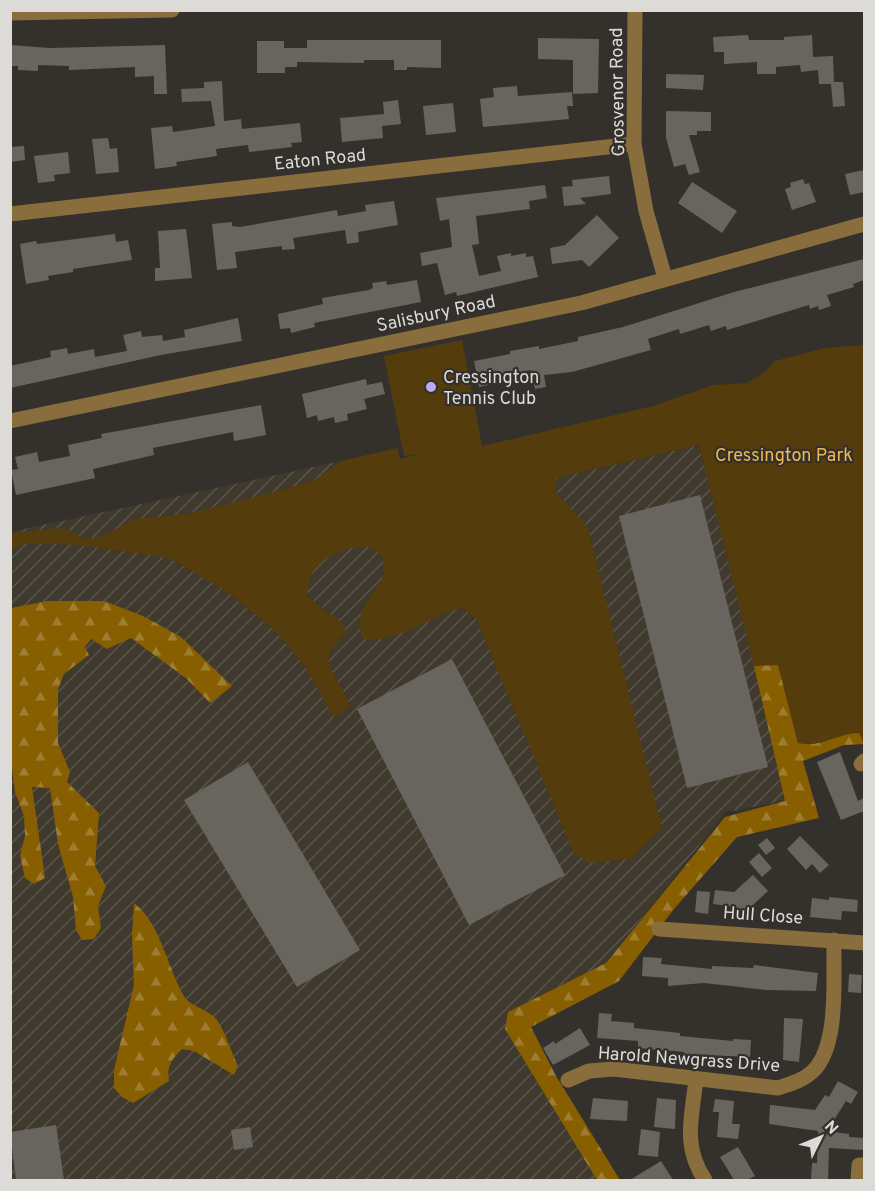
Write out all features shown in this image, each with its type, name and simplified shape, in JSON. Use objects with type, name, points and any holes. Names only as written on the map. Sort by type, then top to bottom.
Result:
[{"type":"street","points":[[10,13],[172,10]]},
{"type":"street","name":"Grosvenor Road","points":[[635,10],[634,144],[646,211],[665,278]]},
{"type":"street","name":"Eaton Road","points":[[10,214],[634,144]]},
{"type":"street","name":"Salisbury Road","points":[[10,421],[569,305],[864,224]]},
{"type":"street","name":"Hull Close","points":[[659,929],[864,943]]},
{"type":"street","name":"Harold Newgrass Drive","points":[[568,1080],[589,1071],[614,1070],[778,1088],[800,1081],[813,1071],[823,1058],[830,1036],[834,940]]},
{"type":"street","points":[[696,1079],[689,1142],[694,1165],[705,1180]]},
{"type":"street","points":[[858,1180],[859,1165],[864,1165]]},
{"type":"shaded area","points":[[699,445],[746,627],[785,801],[726,812],[606,963],[508,1012],[505,1029],[597,1180],[11,1180],[10,532],[356,458],[370,521]]},
{"type":"green space","name":"Cressington Park","points":[[462,340],[482,446],[653,406],[713,385],[747,383],[766,371],[775,361],[825,348],[864,345],[864,744],[844,745],[803,761],[778,665],[754,666],[699,445],[556,478],[556,492],[588,528],[662,828],[631,859],[589,863],[573,852],[476,618],[461,608],[385,638],[373,640],[362,638],[361,613],[383,578],[382,558],[376,551],[367,547],[346,549],[317,566],[310,579],[307,596],[341,622],[346,632],[332,650],[329,661],[350,706],[334,718],[306,668],[275,631],[226,591],[169,558],[80,545],[28,543],[11,549],[10,533],[64,528],[85,539],[104,536],[134,519],[187,514],[316,479],[341,461],[397,448],[400,459],[418,454],[404,456],[384,356]]},
{"type":"green space","points":[[47,601],[104,601],[143,616],[181,637],[232,686],[210,703],[187,679],[131,638],[107,649],[91,639],[85,647],[89,655],[64,674],[58,689],[58,743],[70,772],[67,782],[99,813],[95,866],[106,886],[98,906],[101,928],[94,939],[82,940],[76,930],[73,897],[58,844],[50,788],[32,787],[45,878],[34,884],[25,878],[20,855],[25,836],[24,816],[15,792],[11,760],[11,608]]},
{"type":"green space","points":[[778,665],[798,743],[815,744],[859,733],[864,744],[844,745],[803,761],[819,818],[737,837],[674,909],[619,981],[531,1027],[556,1076],[620,1180],[597,1180],[505,1029],[508,1012],[606,963],[725,817],[785,801],[754,666]]},
{"type":"green space","points":[[134,903],[151,922],[184,996],[191,1003],[214,1016],[238,1066],[234,1075],[194,1051],[182,1049],[171,1064],[168,1072],[169,1081],[133,1103],[122,1097],[114,1088],[114,1070],[134,985],[132,936]]},
{"type":"building","points":[[748,35],[749,40],[784,40],[784,37],[812,35],[813,57],[833,56],[834,82],[843,82],[845,106],[833,107],[831,84],[819,84],[818,70],[801,72],[800,65],[776,67],[776,74],[757,74],[757,62],[724,64],[724,52],[714,52],[713,37]]},
{"type":"building","points":[[538,38],[599,39],[598,93],[573,94],[573,60],[538,59]]},
{"type":"building","points":[[307,40],[441,40],[441,68],[407,67],[407,70],[394,70],[394,60],[364,60],[364,63],[297,62],[297,67],[285,67],[285,73],[257,73],[257,41],[284,41],[284,48],[307,48]]},
{"type":"building","points":[[10,45],[50,48],[165,45],[167,94],[154,94],[154,76],[135,77],[135,67],[69,70],[69,66],[38,65],[38,71],[18,70],[18,66],[10,66]]},
{"type":"building","points":[[666,74],[704,75],[703,90],[666,88]]},
{"type":"building","points":[[222,81],[224,121],[241,119],[242,129],[300,123],[302,142],[291,143],[292,147],[249,152],[248,145],[216,149],[217,156],[176,162],[177,166],[155,169],[151,128],[172,126],[173,132],[215,126],[211,101],[182,102],[181,89],[204,88],[204,82]]},
{"type":"building","points":[[517,86],[518,96],[572,92],[573,106],[567,106],[569,119],[483,127],[480,99],[494,97],[493,88]]},
{"type":"building","points":[[398,100],[401,124],[382,126],[383,138],[342,142],[340,118],[384,114],[383,102]]},
{"type":"building","points":[[453,103],[456,132],[426,135],[423,106]]},
{"type":"building","points":[[666,111],[711,112],[711,131],[697,131],[697,135],[689,135],[700,172],[689,175],[685,164],[674,167],[666,138]]},
{"type":"building","points":[[108,138],[110,149],[117,148],[119,172],[96,174],[92,139]]},
{"type":"building","points":[[24,146],[25,160],[10,162],[10,147]]},
{"type":"building","points":[[68,152],[70,173],[54,175],[55,181],[38,183],[34,156]]},
{"type":"building","points":[[864,170],[864,192],[850,195],[845,174]]},
{"type":"building","points":[[609,176],[611,194],[580,198],[586,204],[564,206],[562,187],[573,186],[572,180]]},
{"type":"building","points":[[803,179],[805,184],[809,183],[816,202],[792,210],[785,189],[791,187],[790,183]]},
{"type":"building","points":[[692,182],[737,211],[722,233],[678,203]]},
{"type":"building","points":[[545,185],[547,198],[529,201],[530,209],[476,216],[479,244],[472,245],[479,276],[501,271],[497,256],[526,253],[526,257],[533,256],[538,277],[457,296],[456,292],[445,295],[437,263],[422,266],[420,253],[452,247],[449,219],[440,221],[436,198]]},
{"type":"building","points":[[394,201],[398,225],[358,232],[359,242],[347,244],[345,230],[293,238],[295,249],[282,250],[282,246],[235,252],[237,268],[217,270],[212,224],[232,222],[232,226],[240,227],[337,210],[338,216],[366,211],[365,205]]},
{"type":"building","points":[[597,215],[619,238],[589,267],[582,260],[552,264],[550,248],[565,245]]},
{"type":"building","points":[[186,229],[192,278],[155,281],[155,268],[160,268],[158,231]]},
{"type":"building","points":[[115,234],[116,242],[128,240],[132,260],[73,269],[73,272],[48,276],[49,280],[26,284],[20,244]]},
{"type":"building","points":[[864,259],[864,280],[853,284],[854,287],[827,295],[831,306],[819,310],[818,306],[810,309],[809,305],[727,330],[726,326],[711,331],[709,325],[680,334],[679,329],[648,339],[651,350],[572,372],[544,375],[546,387],[535,389],[531,370],[506,375],[507,381],[479,387],[474,361],[510,354],[510,351],[539,346],[539,349],[578,341],[578,337],[623,327],[734,292]]},
{"type":"building","points":[[417,280],[421,302],[314,323],[315,327],[291,333],[290,328],[280,329],[278,314],[323,304],[322,298],[369,290],[373,288],[372,283],[386,281],[387,285]]},
{"type":"building","points":[[238,318],[242,341],[161,355],[10,388],[10,366],[51,357],[50,351],[67,348],[68,354],[94,349],[95,357],[127,351],[123,335],[141,331],[142,337],[162,335],[163,341],[185,337],[184,330]]},
{"type":"building","points":[[366,379],[367,385],[382,382],[385,394],[364,399],[367,409],[347,414],[348,420],[335,423],[334,417],[318,421],[317,415],[307,418],[302,394]]},
{"type":"building","points":[[261,405],[266,435],[234,441],[233,432],[153,448],[154,455],[93,469],[95,478],[16,495],[11,470],[18,469],[15,457],[37,452],[39,462],[70,456],[68,445],[102,438],[101,434]]},
{"type":"building","points":[[700,495],[768,767],[687,788],[619,516]]},
{"type":"building","points":[[452,659],[565,875],[469,925],[357,709]]},
{"type":"building","points":[[840,752],[858,801],[864,798],[864,811],[841,820],[817,762]]},
{"type":"building","points":[[248,762],[360,950],[297,987],[184,800]]},
{"type":"building","points":[[800,836],[829,865],[820,873],[812,864],[806,870],[787,849]]},
{"type":"building","points":[[767,838],[775,848],[766,855],[758,845]]},
{"type":"building","points":[[759,853],[772,868],[762,877],[749,862]]},
{"type":"building","points":[[753,875],[768,891],[743,914],[736,907],[713,904],[715,890],[734,892]]},
{"type":"building","points":[[697,891],[710,892],[708,914],[695,912]]},
{"type":"building","points":[[829,897],[858,900],[857,912],[842,911],[841,920],[810,917],[812,898],[829,900]]},
{"type":"building","points":[[643,957],[662,958],[661,964],[712,969],[712,966],[753,968],[754,965],[818,973],[816,991],[766,990],[704,983],[668,986],[668,978],[642,976]]},
{"type":"building","points":[[849,974],[862,975],[861,993],[848,992]]},
{"type":"building","points":[[599,1013],[612,1014],[611,1021],[634,1023],[634,1028],[680,1033],[680,1036],[733,1041],[733,1039],[751,1040],[750,1057],[684,1054],[684,1052],[638,1048],[638,1041],[597,1038]]},
{"type":"building","points":[[784,1018],[803,1019],[799,1062],[783,1060]]},
{"type":"building","points":[[580,1028],[590,1045],[553,1065],[543,1048],[554,1041],[555,1044]]},
{"type":"building","points":[[838,1081],[858,1092],[851,1104],[846,1101],[827,1131],[849,1134],[849,1137],[864,1138],[864,1150],[829,1148],[828,1180],[811,1180],[812,1163],[817,1163],[818,1131],[769,1124],[770,1105],[815,1110],[825,1095],[829,1097]]},
{"type":"building","points":[[593,1098],[628,1101],[627,1121],[590,1119]]},
{"type":"building","points":[[657,1098],[676,1100],[675,1129],[654,1127]]},
{"type":"building","points":[[715,1099],[734,1101],[732,1124],[740,1124],[738,1139],[717,1137],[719,1112],[713,1112]]},
{"type":"building","points":[[56,1125],[64,1180],[16,1180],[10,1132]]},
{"type":"building","points":[[250,1127],[253,1147],[234,1150],[231,1130]]},
{"type":"building","points":[[641,1129],[660,1132],[658,1157],[638,1155]]},
{"type":"building","points":[[738,1147],[755,1176],[747,1180],[734,1180],[720,1157]]},
{"type":"building","points":[[661,1161],[673,1180],[630,1180]]},
{"type":"place","name":"Cressington Tennis Club","points":[[431,387]]}]
